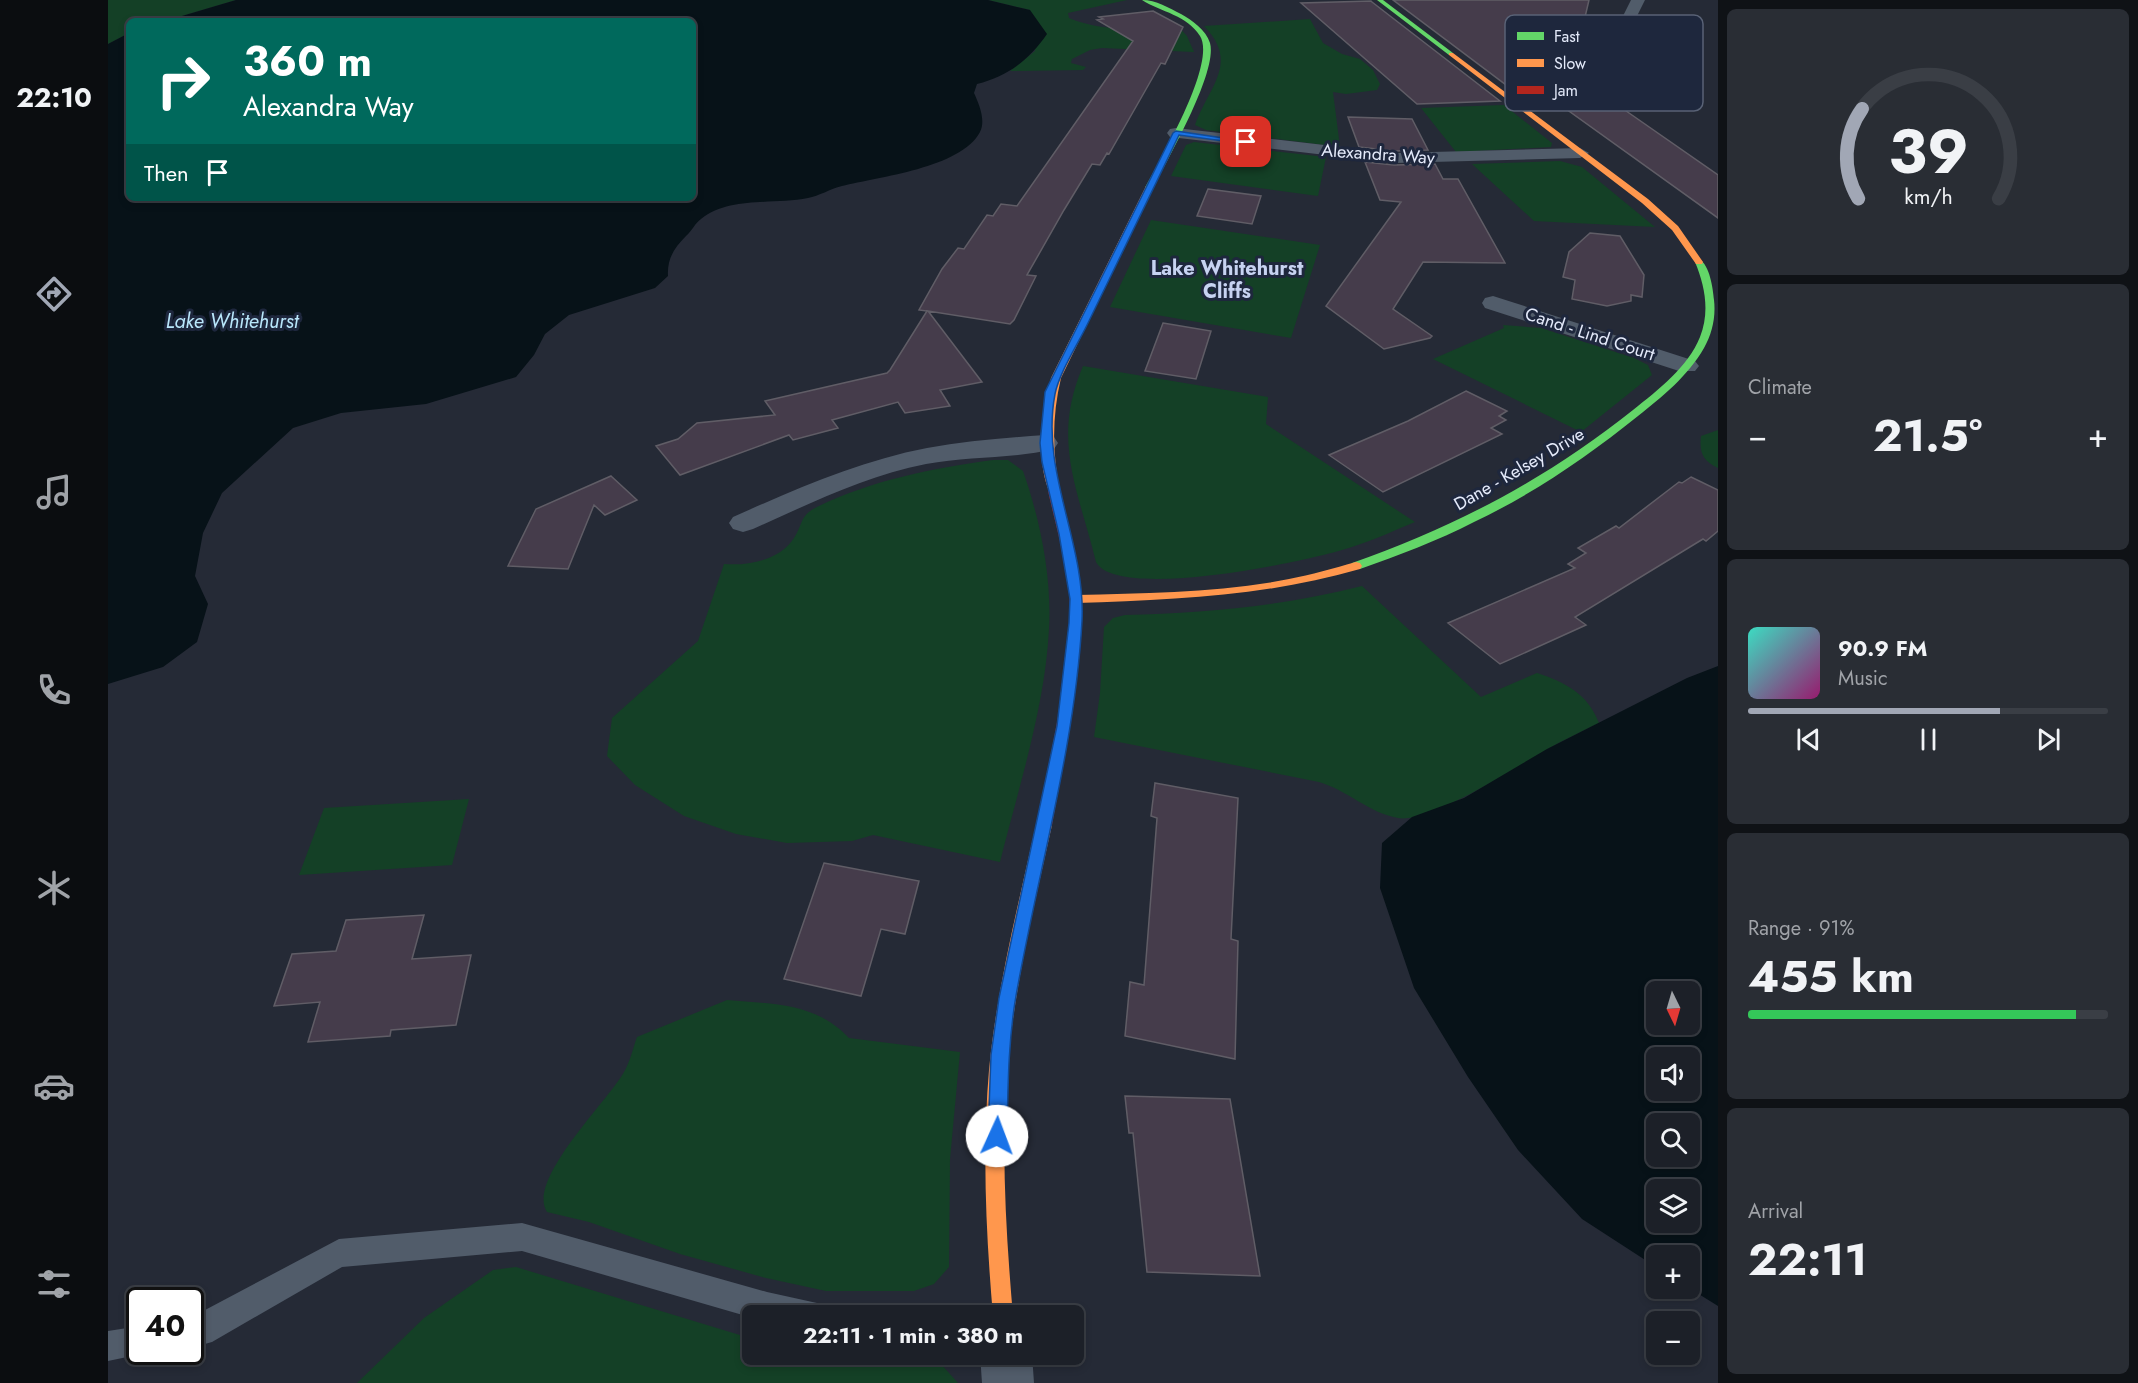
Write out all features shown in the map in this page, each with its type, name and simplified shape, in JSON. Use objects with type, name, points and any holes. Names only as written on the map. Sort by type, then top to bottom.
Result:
[{"type":"street","points":[[1002,1305],[996,1177],[1000,1055],[1022,921],[1064,726],[1076,599],[1045,443],[1047,407],[1056,378],[1202,79],[1209,52],[1202,37],[1186,21],[1145,0]]},
{"type":"street","name":"Dane - Kelsey Drive","points":[[1380,0],[1505,96]]},
{"type":"street","points":[[1630,15],[1638,0]]},
{"type":"street","name":"Dane - Kelsey Drive","points":[[1076,599],[1267,587],[1300,582],[1374,560],[1433,537],[1553,474],[1598,445],[1668,386],[1687,366],[1704,338],[1711,315],[1710,291],[1696,256],[1681,236],[1660,216],[1525,111]]},
{"type":"street","name":"Alexandra Way","points":[[1176,133],[1394,158],[1580,153]]},
{"type":"street","name":"Cand - Lind Court","points":[[1493,303],[1687,366]]},
{"type":"street","points":[[743,523],[835,483],[889,465],[958,451],[1045,443]]},
{"type":"street","points":[[1007,1365],[1008,1383]]},
{"type":"lane","points":[[204,1329],[339,1253],[522,1237],[760,1305]]},
{"type":"lane","points":[[108,1346],[126,1343]]},
{"type":"green space","points":[[108,0],[236,0],[175,18],[126,18],[126,35],[108,44]]},
{"type":"green space","points":[[988,0],[1127,0],[1068,13],[1069,18],[1109,28],[1176,24],[1187,36],[1194,52],[1102,48],[1090,50],[1072,59],[1071,63],[1086,67],[1083,70],[1010,71],[1035,51],[1030,10]]},
{"type":"green space","points":[[1310,19],[1323,43],[1342,54],[1360,59],[1373,70],[1380,84],[1377,90],[1346,94],[1333,92],[1340,147],[1206,130],[1195,125],[1218,75],[1221,63],[1215,39],[1204,26]]},
{"type":"green space","points":[[1504,105],[1505,111],[1512,111],[1552,143],[1551,147],[1456,152],[1421,108]]},
{"type":"green space","points":[[1194,142],[1326,157],[1318,196],[1171,176],[1186,145]]},
{"type":"green space","points":[[1560,161],[1582,167],[1655,227],[1534,221],[1472,164]]},
{"type":"green space","points":[[1151,220],[1320,245],[1291,338],[1110,307]]},
{"type":"green space","points":[[1503,325],[1541,328],[1634,358],[1648,365],[1652,375],[1581,432],[1433,359],[1504,328]]},
{"type":"green space","points":[[1083,366],[1268,397],[1266,424],[1415,522],[1342,550],[1253,569],[1173,579],[1138,578],[1111,573],[1096,562],[1071,464],[1068,441],[1069,418]]},
{"type":"green space","points":[[1718,430],[1718,468],[1703,456],[1701,436]]},
{"type":"green space","points":[[993,460],[1008,460],[1023,471],[1044,548],[1049,589],[1047,658],[1037,717],[1000,862],[873,835],[852,841],[787,843],[736,834],[684,816],[635,785],[607,756],[612,718],[698,641],[724,564],[744,564],[763,560],[781,552],[794,538],[802,520],[808,513],[859,489],[904,476]]},
{"type":"green space","points":[[1362,586],[1481,697],[1537,673],[1574,690],[1589,704],[1599,723],[1552,746],[1451,804],[1412,817],[1398,818],[1377,811],[1319,782],[1094,737],[1100,693],[1104,627],[1113,618],[1125,615],[1244,607],[1303,599]]},
{"type":"green space","points":[[469,799],[452,865],[299,875],[324,808]]},
{"type":"green space","points":[[727,1000],[776,1004],[807,1011],[836,1026],[849,1038],[960,1052],[950,1159],[949,1267],[934,1284],[914,1291],[826,1291],[766,1278],[680,1254],[589,1222],[547,1212],[544,1198],[548,1181],[558,1161],[624,1072],[637,1037]]},
{"type":"green space","points":[[516,1267],[742,1336],[742,1365],[942,1365],[958,1383],[357,1383],[424,1318],[493,1270]]},
{"type":"water","name":"Lake Whitehurst","points":[[236,0],[988,0],[1030,10],[1047,34],[1033,52],[1017,66],[977,84],[974,93],[981,112],[982,127],[970,144],[955,154],[937,163],[842,186],[812,197],[725,207],[699,221],[678,245],[670,259],[668,276],[655,288],[569,315],[545,334],[534,355],[516,377],[426,404],[341,413],[293,428],[222,493],[203,533],[195,576],[208,604],[197,642],[163,667],[108,684],[108,44],[126,35],[126,201],[696,201],[696,18],[175,18]]},
{"type":"water","points":[[1718,666],[1718,1306],[1700,1295],[1700,1245],[1646,1245],[1646,1261],[1582,1219],[1518,1150],[1468,1077],[1414,988],[1380,888],[1382,843],[1412,817],[1464,798],[1547,749],[1687,678]]},
{"type":"building","points":[[1393,0],[1589,0],[1585,15],[1505,15],[1505,84]]},
{"type":"building","points":[[1371,1],[1500,101],[1417,104],[1301,3]]},
{"type":"building","points":[[1153,11],[1183,27],[1165,64],[1161,63],[1109,154],[1107,153],[1100,165],[1092,164],[1064,210],[1027,275],[1036,276],[1014,320],[1010,324],[928,311],[982,382],[940,390],[950,406],[905,413],[898,402],[832,420],[838,428],[793,440],[789,435],[680,475],[656,446],[678,439],[697,423],[775,415],[765,401],[887,373],[927,311],[919,310],[942,269],[958,248],[964,249],[987,215],[993,216],[1001,204],[1017,206],[1133,41],[1097,20],[1103,19],[1099,17]]},
{"type":"building","points":[[1569,111],[1626,111],[1718,175],[1718,218]]},
{"type":"building","points":[[1348,117],[1412,119],[1428,150],[1394,151],[1359,147]]},
{"type":"building","points":[[1365,162],[1394,165],[1435,164],[1443,179],[1458,179],[1505,263],[1423,262],[1393,309],[1432,336],[1384,349],[1326,306],[1401,202],[1380,200]]},
{"type":"building","points":[[1208,189],[1261,196],[1252,224],[1197,216]]},
{"type":"building","points":[[1590,233],[1620,236],[1644,275],[1642,297],[1631,295],[1631,301],[1607,306],[1572,299],[1575,280],[1563,277],[1569,252]]},
{"type":"building","points":[[1163,323],[1211,331],[1196,379],[1145,371]]},
{"type":"building","points":[[1466,391],[1507,411],[1499,416],[1506,420],[1491,428],[1502,434],[1383,492],[1329,455],[1408,421]]},
{"type":"building","points":[[611,476],[637,500],[605,515],[594,505],[568,569],[508,566],[536,509]]},
{"type":"building","points":[[1691,477],[1718,490],[1718,531],[1706,541],[1703,539],[1575,617],[1586,625],[1500,664],[1448,623],[1575,568],[1568,564],[1586,553],[1578,548],[1616,526],[1619,528],[1679,482],[1682,483]]},
{"type":"building","points":[[1155,783],[1238,798],[1231,939],[1238,941],[1235,1059],[1125,1036],[1130,982],[1144,985],[1157,818],[1151,816]]},
{"type":"building","points":[[824,863],[919,881],[905,934],[881,929],[861,996],[784,979]]},
{"type":"building","points":[[424,915],[412,959],[471,955],[456,1025],[391,1030],[390,1036],[308,1042],[320,1002],[274,1006],[292,954],[336,951],[346,920]]},
{"type":"building","points":[[1125,1096],[1230,1099],[1260,1276],[1147,1272],[1133,1133],[1129,1133]]},
{"type":"traffic: fast","points":[[1145,0],[1190,22],[1197,28],[1207,44],[1207,56],[1196,93],[1149,188]]},
{"type":"traffic: fast","points":[[1380,0],[1451,54]]},
{"type":"traffic: fast","points":[[1356,566],[1433,537],[1506,501],[1576,458],[1610,434],[1660,393],[1693,358],[1708,328],[1710,299],[1699,262]]},
{"type":"traffic: slow","points":[[1451,54],[1505,95]]},
{"type":"traffic: slow","points":[[1526,111],[1645,201],[1675,228],[1699,262]]},
{"type":"traffic: slow","points":[[1054,491],[1047,434],[1056,378],[1149,188]]},
{"type":"traffic: slow","points":[[1076,599],[1218,593],[1253,589],[1322,576],[1356,566]]},
{"type":"traffic: slow","points":[[1002,1305],[995,1176],[998,1070],[1011,982],[1044,825]]},
{"type":"traffic: jam","points":[[1044,825],[1065,715],[1076,616],[1072,570],[1054,491]]},
{"type":"district","name":"Lake Whitehurst Cliffs","points":[[1227,280]]},
{"type":"route","points":[[997,1136],[1000,1055],[1007,998],[1064,726],[1075,623],[1076,599],[1065,534],[1047,462],[1045,443],[1050,392],[1176,133],[1246,142]]}]
